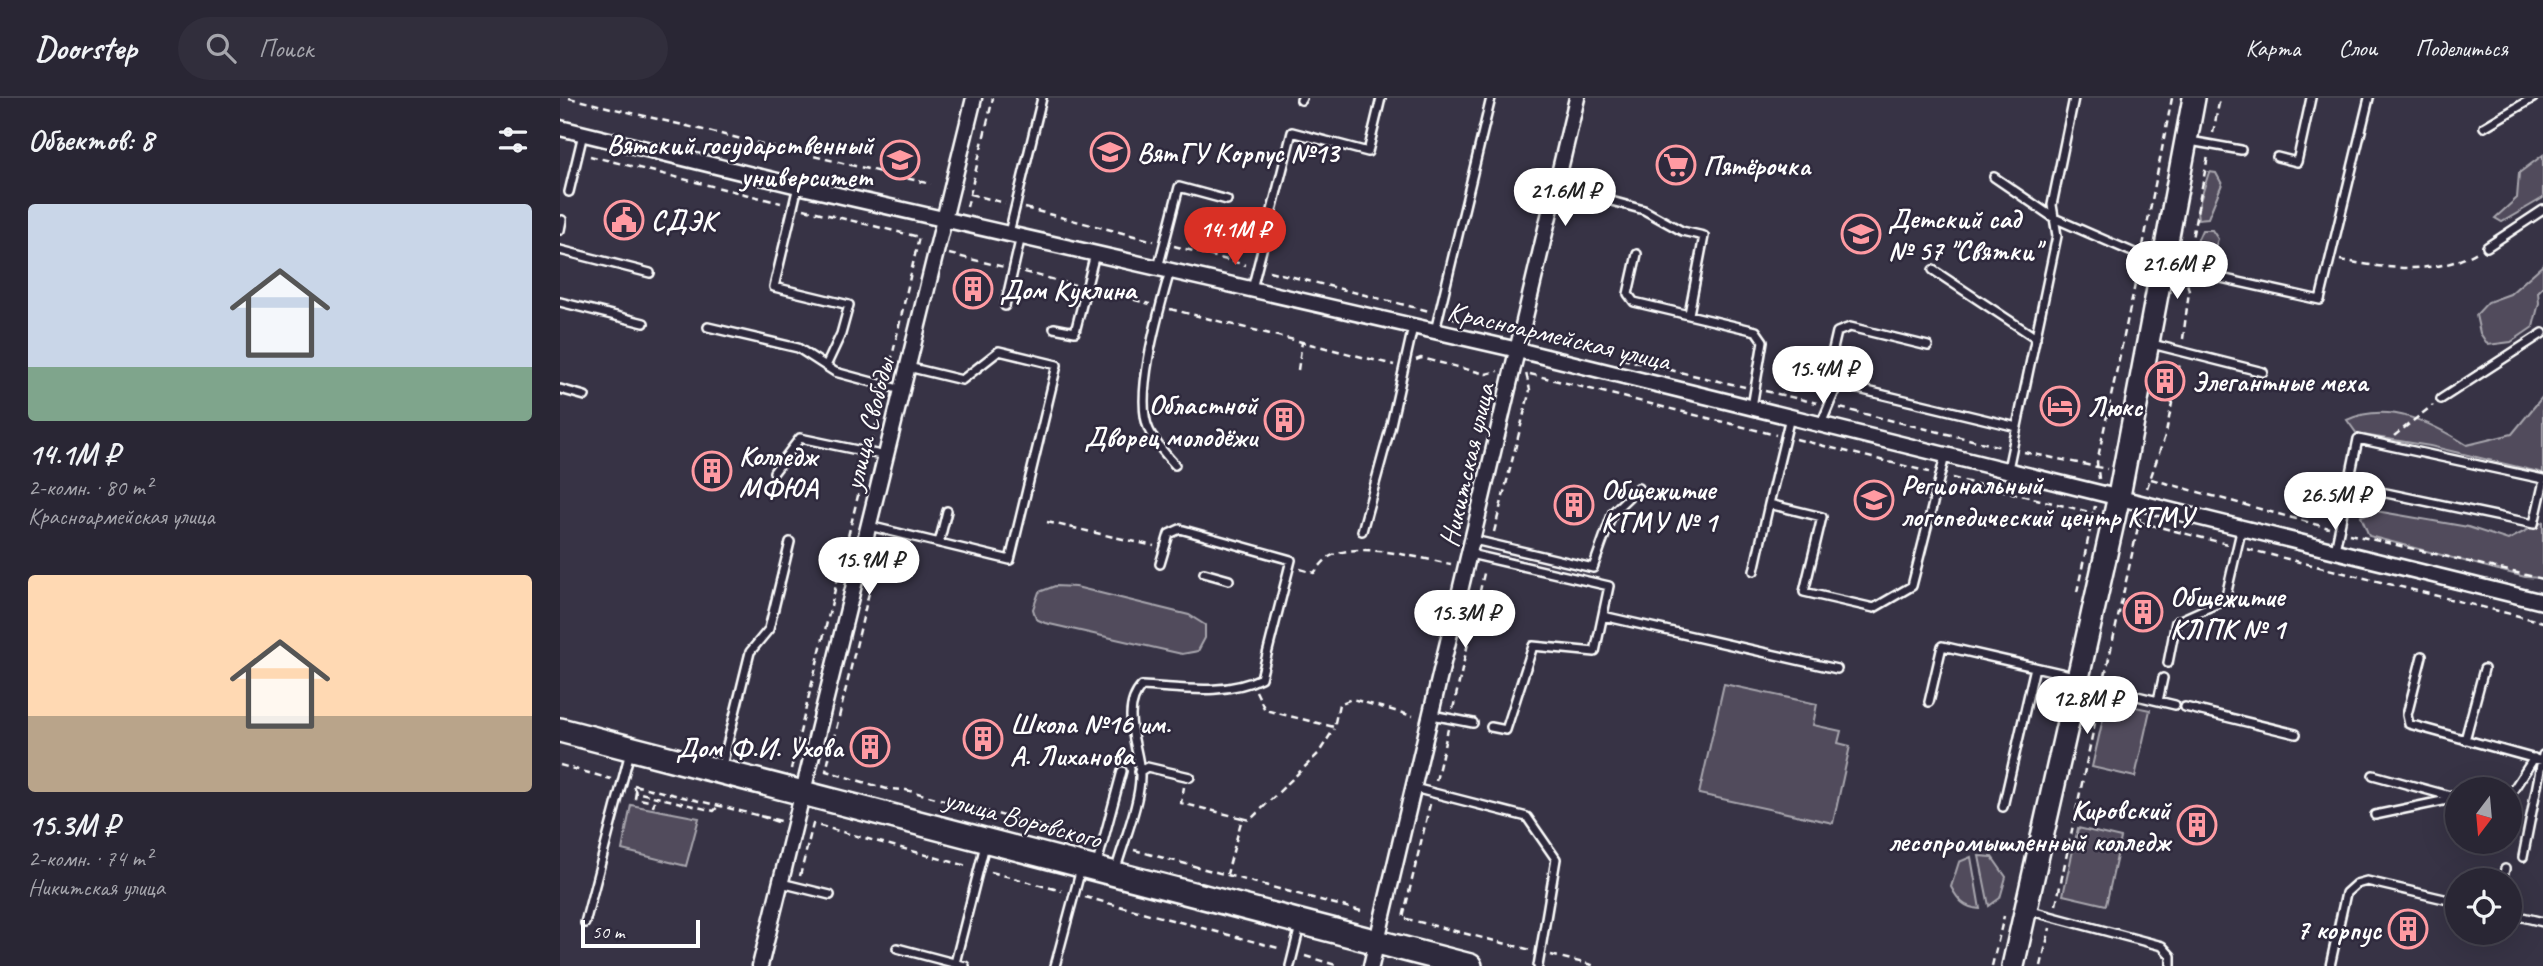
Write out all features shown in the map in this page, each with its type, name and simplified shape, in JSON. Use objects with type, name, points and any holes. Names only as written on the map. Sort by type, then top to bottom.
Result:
[{"type":"main road","points":[[2013,966],[2119,496],[2194,98]]},
{"type":"main road","name":"улица Воровского","points":[[560,730],[1470,966]]},
{"type":"street","name":"улица Свободы","points":[[760,966],[974,98]]},
{"type":"street","name":"Никитская улица","points":[[1371,966],[1577,98]]},
{"type":"street","name":"Красноармейская улица","points":[[560,128],[798,186],[1518,350],[2543,602]]},
{"type":"lane","points":[[1005,306],[1013,270],[1016,206],[1042,98]]},
{"type":"lane","points":[[1252,289],[1292,132],[1368,152],[1381,98]]},
{"type":"lane","points":[[1435,331],[1491,98]]},
{"type":"lane","points":[[2008,469],[2057,236],[2052,205],[2074,98]]},
{"type":"lane","points":[[2277,158],[2297,162],[2311,98]]},
{"type":"lane","points":[[1994,177],[2054,218],[2162,265],[2320,300],[2369,98]]},
{"type":"lane","points":[[2484,127],[2533,98]]},
{"type":"lane","points":[[569,192],[583,134]]},
{"type":"lane","points":[[2186,141],[2241,150]]},
{"type":"lane","points":[[798,186],[774,287],[849,305],[841,334],[826,366]]},
{"type":"lane","points":[[1557,186],[1644,210],[1682,231],[1704,236],[1689,314]]},
{"type":"lane","points":[[1175,465],[1148,430],[1143,406],[1160,307],[1165,243],[1179,187],[1227,200]]},
{"type":"lane","points":[[2487,247],[2543,210]]},
{"type":"lane","points":[[560,230],[562,220]]},
{"type":"lane","points":[[560,250],[650,273]]},
{"type":"lane","points":[[1054,328],[1075,332],[1096,253]]},
{"type":"lane","points":[[1637,254],[1628,295],[1634,302],[1756,331],[1763,341],[1752,407]]},
{"type":"lane","points":[[1933,270],[2036,338]]},
{"type":"lane","points":[[560,302],[644,323]]},
{"type":"lane","points":[[1362,531],[1413,326]]},
{"type":"lane","points":[[708,327],[798,348],[826,366],[902,390]]},
{"type":"lane","points":[[1928,346],[1850,327],[1838,332],[1828,371],[1838,384],[2017,427]]},
{"type":"lane","points":[[2441,399],[2543,333]]},
{"type":"lane","points":[[2148,343],[2263,372]]},
{"type":"lane","points":[[869,525],[1010,560],[1057,365],[999,351],[962,380],[908,367]]},
{"type":"lane","points":[[1821,424],[1838,384]]},
{"type":"lane","points":[[560,389],[585,396]]},
{"type":"lane","points":[[1754,570],[1790,416]]},
{"type":"lane","points":[[774,472],[800,438],[886,456]]},
{"type":"lane","points":[[2335,550],[2358,439],[2543,479]]},
{"type":"lane","points":[[1769,504],[1822,517],[1804,592],[1874,608],[1912,586],[1945,454]]},
{"type":"lane","points":[[2348,485],[2534,524],[2543,485]]},
{"type":"lane","points":[[1472,547],[1491,544],[1594,568],[1613,512],[1637,488]]},
{"type":"lane","points":[[939,542],[947,511]]},
{"type":"lane","points":[[2168,663],[2176,622],[2225,600],[2242,527]]},
{"type":"lane","points":[[1139,772],[1130,730],[1136,692],[1142,686],[1189,690],[1245,687],[1261,678],[1280,593],[1291,560],[1180,529],[1169,534],[1160,564]]},
{"type":"lane","points":[[721,771],[750,652],[769,629],[790,542]]},
{"type":"lane","points":[[1472,547],[1488,558],[1609,586],[1595,652],[1533,646],[1506,730],[1491,727]]},
{"type":"lane","points":[[1203,573],[1229,580]]},
{"type":"lane","points":[[1603,616],[1837,670]]},
{"type":"lane","points":[[1928,702],[1942,646],[2035,667],[2103,688],[2175,705]]},
{"type":"lane","points":[[2422,656],[2407,720],[2414,727],[2540,758]]},
{"type":"lane","points":[[2003,807],[2035,667]]},
{"type":"lane","points":[[2465,740],[2483,669]]},
{"type":"lane","points":[[2158,701],[2164,678]]},
{"type":"lane","points":[[2185,707],[2296,734]]},
{"type":"lane","points":[[1432,715],[1473,723]]},
{"type":"lane","points":[[585,923],[632,748]]},
{"type":"lane","points":[[2522,780],[2540,758]]},
{"type":"lane","points":[[2523,857],[2540,758]]},
{"type":"lane","points":[[1055,966],[1139,772],[1147,767],[1187,780]]},
{"type":"lane","points":[[1097,869],[1122,771]]},
{"type":"lane","points":[[2374,775],[2445,794]]},
{"type":"lane","points":[[1414,788],[1527,817],[1556,859],[1538,966]]},
{"type":"lane","points":[[2375,815],[2445,799]]},
{"type":"lane","points":[[955,963],[986,839]]},
{"type":"lane","points":[[2330,966],[2346,893],[2356,884],[2367,881],[2445,899]]},
{"type":"lane","points":[[781,883],[830,895]]},
{"type":"lane","points":[[2026,910],[2162,946],[2171,956],[2171,966]]},
{"type":"lane","points":[[2522,917],[2543,922]]},
{"type":"lane","points":[[1290,966],[1301,922]]},
{"type":"lane","points":[[897,948],[965,966]]},
{"type":"path","points":[[569,98],[931,184]]},
{"type":"path","points":[[967,207],[993,98]]},
{"type":"path","points":[[2099,482],[2098,467],[2172,98]]},
{"type":"path","points":[[2145,494],[2166,433],[2189,292],[2185,279],[2186,270],[2220,98]]},
{"type":"path","points":[[578,153],[919,237],[791,769]]},
{"type":"path","points":[[970,194],[1473,323]]},
{"type":"path","points":[[2330,258],[2380,267],[2423,267],[2463,260],[2487,247]]},
{"type":"path","points":[[956,256],[1404,367],[1421,358],[1486,374],[1505,369]]},
{"type":"path","points":[[1298,370],[1303,342]]},
{"type":"path","points":[[1666,369],[2111,470]]},
{"type":"path","points":[[1491,544],[1530,390],[1526,373],[2093,513]]},
{"type":"path","points":[[2384,444],[2441,399]]},
{"type":"path","points":[[2041,966],[2141,510]]},
{"type":"path","points":[[1047,522],[1164,548]]},
{"type":"path","points":[[2139,522],[2543,622]]},
{"type":"path","points":[[826,772],[882,542]]},
{"type":"path","points":[[1300,569],[1314,573],[1330,556],[1350,551],[1388,553],[1451,565]]},
{"type":"path","points":[[1488,558],[1403,918],[1595,966]]},
{"type":"path","points":[[1252,683],[1265,710],[1334,727]]},
{"type":"path","points":[[1187,780],[1181,803],[1250,820],[1309,764],[1334,727],[1339,704],[1352,699],[1413,716]]},
{"type":"path","points":[[560,765],[623,782]]},
{"type":"path","points":[[653,807],[654,802],[635,798],[636,792],[632,784],[785,822]]},
{"type":"path","points":[[636,792],[714,811],[718,806]]},
{"type":"path","points":[[760,816],[780,823]]},
{"type":"path","points":[[1227,874],[1242,818]]},
{"type":"path","points":[[797,887],[813,824]]},
{"type":"shaded area","points":[[2543,155],[2543,198],[2502,222],[2495,218],[2517,198],[2519,173]]},
{"type":"shaded area","points":[[2209,172],[2216,173],[2222,184],[2208,218],[2198,219],[2197,211]]},
{"type":"shaded area","points":[[2202,230],[2212,230],[2218,239],[2211,260],[2196,257],[2193,250]]},
{"type":"shaded area","points":[[2543,265],[2543,287],[2538,292],[2539,303],[2533,327],[2511,342],[2488,345],[2480,333],[2476,315],[2488,302],[2510,294]]},
{"type":"shaded area","points":[[2543,396],[2543,473],[2430,446],[2357,434],[2347,420],[2379,413],[2410,417],[2425,422],[2467,445],[2512,434]]},
{"type":"shaded area","points":[[2376,511],[2468,527],[2508,540],[2543,522],[2543,578],[2525,577],[2369,536],[2361,516]]},
{"type":"shaded area","points":[[1055,586],[1076,587],[1189,615],[1205,625],[1205,638],[1198,651],[1182,654],[1045,623],[1036,619],[1033,609],[1039,592]]},
{"type":"shaded area","points":[[1724,684],[1817,704],[1813,725],[1841,731],[1838,743],[1850,746],[1833,823],[1699,794]]},
{"type":"shaded area","points":[[2107,701],[2150,710],[2135,777],[2092,767]]},
{"type":"shaded area","points":[[631,805],[699,818],[686,866],[622,850]]},
{"type":"shaded area","points":[[2078,828],[2121,838],[2106,905],[2063,895]]},
{"type":"shaded area","points":[[1979,856],[1992,857],[2006,877],[2000,898],[1989,906]]},
{"type":"shaded area","points":[[1971,857],[1980,909],[1962,902],[1951,887],[1959,862]]},
{"type":"place","name":"ВятГУ Корпус №13","points":[[1110,152]]},
{"type":"place","name":"Вятский государственный университет","points":[[900,160]]},
{"type":"place","name":"Пятёрочка","points":[[1676,165]]},
{"type":"place","name":"СДЭК","points":[[624,220]]},
{"type":"place","name":"Детский сад № 57 \"Святки\"","points":[[1861,234]]},
{"type":"place","name":"Дом Куклина","points":[[973,289]]},
{"type":"place","name":"Элегантные меха","points":[[2165,381]]},
{"type":"place","name":"Люкс","points":[[2060,406]]},
{"type":"place","name":"Областной Дворец молодёжи","points":[[1284,420]]},
{"type":"place","name":"Колледж МФЮА","points":[[712,471]]},
{"type":"place","name":"Региональный логопедический центр КГМУ","points":[[1874,500]]},
{"type":"place","name":"Общежитие КГМУ № 1","points":[[1574,505]]},
{"type":"place","name":"Общежитие КЛПК № 1","points":[[2143,612]]},
{"type":"place","name":"Школа №16 им. А. Лиханова","points":[[983,739]]},
{"type":"place","name":"Дом Ф.И. Ухова","points":[[870,747]]},
{"type":"place","name":"Кировский лесопромышленный колледж","points":[[2197,825]]},
{"type":"place","name":"7 корпус","points":[[2408,929]]}]
